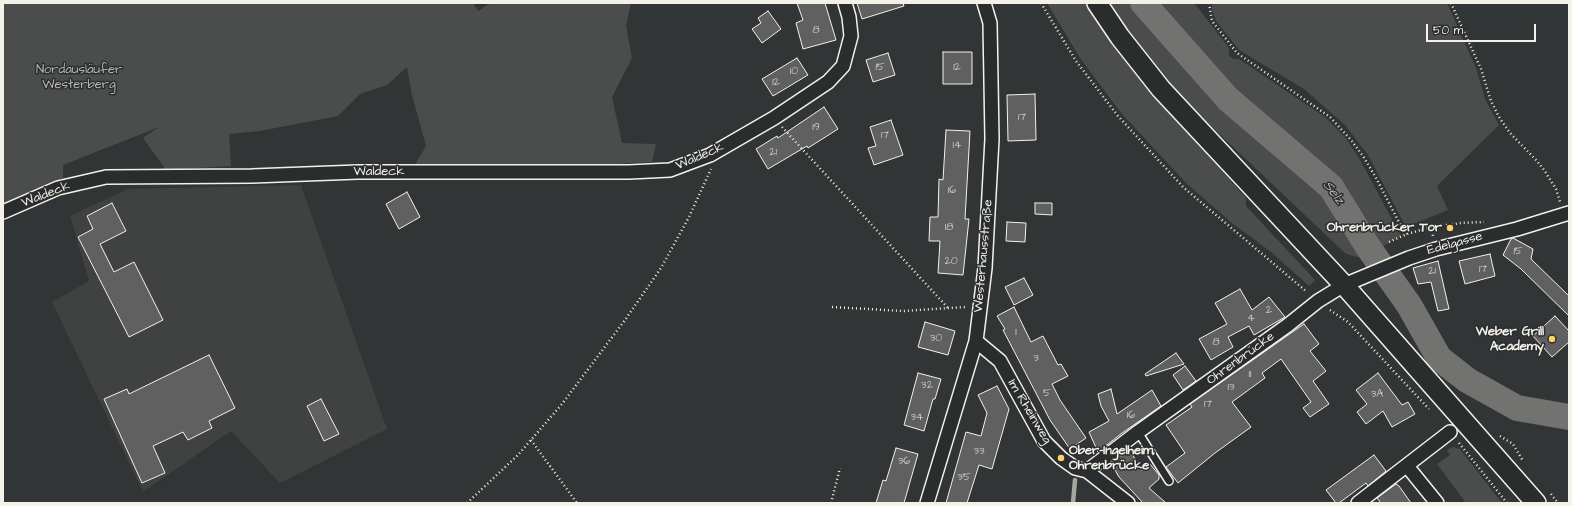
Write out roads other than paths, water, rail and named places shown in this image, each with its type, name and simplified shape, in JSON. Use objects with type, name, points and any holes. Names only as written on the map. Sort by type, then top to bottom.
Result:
[{"type":"main road","points":[[1097,3],[1120,37],[1161,89],[1344,285],[1536,503]]},
{"type":"street","name":"Waldeck","points":[[3,212],[58,188],[106,177],[252,176],[358,172],[629,172],[670,170],[710,155],[774,118],[828,82],[843,66],[851,36],[850,17],[845,3]]},
{"type":"street","name":"Westerhausstraße","points":[[927,503],[976,341],[981,306],[985,268],[992,139],[990,23],[984,3]]},
{"type":"street","name":"Edelgasse","points":[[1344,285],[1436,248],[1517,229],[1566,213]]},
{"type":"street","name":"Ohrenbrücke","points":[[1088,471],[1138,432],[1288,325],[1318,301],[1344,285]]},
{"type":"street","name":"Im Rheinweg","points":[[976,341],[1000,361],[1044,441],[1061,458],[1075,468],[1088,471],[1128,503]]},
{"type":"street","points":[[1358,503],[1450,432]]},
{"type":"street","points":[[1406,466],[1437,503]]},
{"type":"lane","points":[[1138,432],[1169,481]]},
{"type":"waterway","name":"Selz","points":[[1143,3],[1228,99],[1331,187],[1368,247],[1409,305],[1439,358],[1467,380],[1517,408],[1569,417]]},
{"type":"waterway","points":[[1073,503],[1075,480]]},
{"type":"place","name":"Ohrenbrücker Tor","points":[[1450,228]]},
{"type":"place","name":"Weber Grill Academy","points":[[1552,339]]},
{"type":"place","name":"Ober-Ingelheim, Ohrenbrücke","points":[[1061,458]]},
{"type":"park label","name":"Nordausläufer Westerberg","points":[[79,78]]}]
